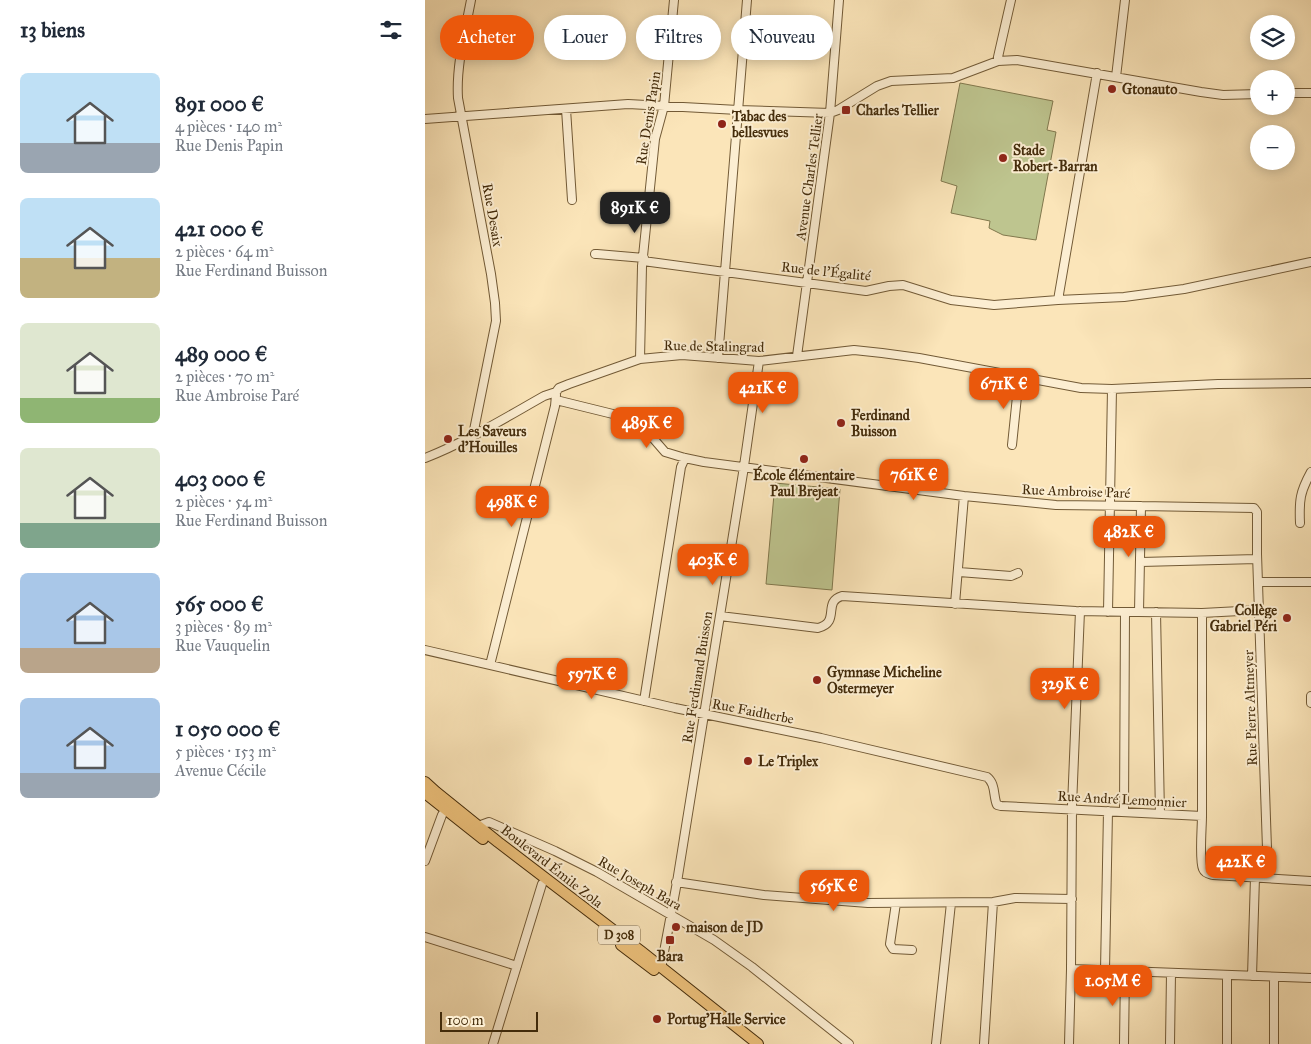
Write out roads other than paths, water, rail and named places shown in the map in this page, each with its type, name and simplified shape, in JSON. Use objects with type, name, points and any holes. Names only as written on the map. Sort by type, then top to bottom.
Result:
[{"type":"main road","name":"Boulevard Émile Zola","points":[[425,782],[466,826],[750,1044]]},
{"type":"main road","name":"Boulevard Émile Zola","points":[[425,793],[478,826],[643,952],[759,1044]]},
{"type":"street","name":"Rue Desaix","points":[[471,0],[457,84],[458,98],[495,303],[496,322],[474,430],[475,434]]},
{"type":"street","name":"Rue Denis Papin","points":[[640,359],[642,266],[655,139],[664,106],[674,0]]},
{"type":"street","points":[[718,358],[747,0]]},
{"type":"street","name":"Avenue Charles Tellier","points":[[797,356],[830,113],[839,0]]},
{"type":"street","points":[[998,61],[1011,0]]},
{"type":"street","points":[[1116,77],[1125,0]]},
{"type":"street","points":[[425,119],[629,104],[830,113],[877,86],[891,81],[953,78],[998,61],[1017,60],[1223,95],[1250,94]]},
{"type":"street","points":[[1059,300],[1097,73]]},
{"type":"street","points":[[1295,93],[1311,93]]},
{"type":"street","points":[[566,108],[572,200]]},
{"type":"street","name":"Rue de l'Égalité","points":[[595,254],[643,259],[866,291],[889,286],[903,286],[951,300],[993,305],[1125,297],[1184,289],[1311,262]]},
{"type":"street","name":"Rue de Stalingrad","points":[[425,458],[447,450],[544,396],[556,396],[559,388],[640,359],[682,355],[759,361],[854,350],[919,358],[1081,388],[1111,389],[1217,384],[1311,383]]},
{"type":"street","name":"Rue Ferdinand Buisson","points":[[661,968],[677,882],[720,616],[759,361]]},
{"type":"street","points":[[1012,445],[1019,378]]},
{"type":"street","points":[[1108,612],[1111,389]]},
{"type":"street","points":[[490,665],[556,396]]},
{"type":"street","name":"Rue Ambroise Paré","points":[[556,396],[625,418],[645,429],[665,452],[685,458],[743,468],[964,496],[1056,505],[1254,508]]},
{"type":"street","points":[[644,701],[681,467],[685,458]]},
{"type":"street","points":[[1300,523],[1299,503],[1303,486],[1311,472]]},
{"type":"street","points":[[955,604],[964,496]]},
{"type":"street","points":[[1139,612],[1141,506]]},
{"type":"street","name":"Rue Pierre Altmeyer","points":[[1254,508],[1257,512],[1257,559],[1269,878]]},
{"type":"street","points":[[1141,562],[1257,559]]},
{"type":"street","points":[[959,572],[1011,576],[1018,573]]},
{"type":"street","points":[[1258,582],[1311,582]]},
{"type":"street","points":[[720,616],[818,628],[823,627],[831,617],[832,602],[842,596],[1080,612],[1202,613],[1259,610]]},
{"type":"street","points":[[1069,1044],[1072,809],[1080,612]]},
{"type":"street","points":[[1124,812],[1125,612]]},
{"type":"street","points":[[1156,612],[1160,814]]},
{"type":"street","points":[[1202,613],[1202,816]]},
{"type":"street","name":"Rue Faidherbe","points":[[425,650],[987,777],[992,783],[997,805]]},
{"type":"street","points":[[1311,696],[1311,702]]},
{"type":"street","name":"Rue André Lemonnier","points":[[997,805],[1202,816],[1202,862],[1204,872],[1213,875],[1311,881]]},
{"type":"street","points":[[425,861],[447,806]]},
{"type":"street","points":[[1105,970],[1108,811]]},
{"type":"street","name":"Rue Joseph Bara","points":[[466,826],[478,826],[489,822],[597,872],[714,940],[849,1044]]},
{"type":"street","points":[[1252,976],[1255,878]]},
{"type":"street","points":[[677,882],[764,895],[868,903],[993,902],[1015,898],[1072,900]]},
{"type":"street","points":[[493,1044],[542,884]]},
{"type":"street","points":[[984,1044],[993,902]]},
{"type":"street","points":[[896,903],[891,947],[893,949],[912,950]]},
{"type":"street","points":[[935,1044],[951,903]]},
{"type":"street","points":[[425,937],[517,966]]},
{"type":"street","points":[[1071,969],[1311,978]]},
{"type":"street","points":[[1124,1044],[1125,971]]},
{"type":"street","points":[[1170,1044],[1171,973]]},
{"type":"street","points":[[1227,976],[1227,1044]]},
{"type":"street","points":[[1274,977],[1274,1044]]},
{"type":"place","name":"Gtonauto","points":[[1112,89]]},
{"type":"place","name":"Charles Tellier","points":[[846,110]]},
{"type":"place","name":"Tabac des bellesvues","points":[[722,124]]},
{"type":"place","name":"Stade Robert-Barran","points":[[1003,158]]},
{"type":"place","name":"Ferdinand Buisson","points":[[841,423]]},
{"type":"place","name":"Les Saveurs d'Houilles","points":[[448,439]]},
{"type":"place","name":"École élémentaire Paul Brejeat","points":[[804,459]]},
{"type":"place","name":"Collège Gabriel Péri","points":[[1287,618]]},
{"type":"place","name":"Gymnase Micheline Ostermeyer","points":[[817,680]]},
{"type":"place","name":"Le Triplex","points":[[748,761]]},
{"type":"place","name":"maison de JD","points":[[676,927]]},
{"type":"place","name":"Bara","points":[[670,940]]},
{"type":"place","name":"Portug'Halle Service","points":[[657,1019]]}]
